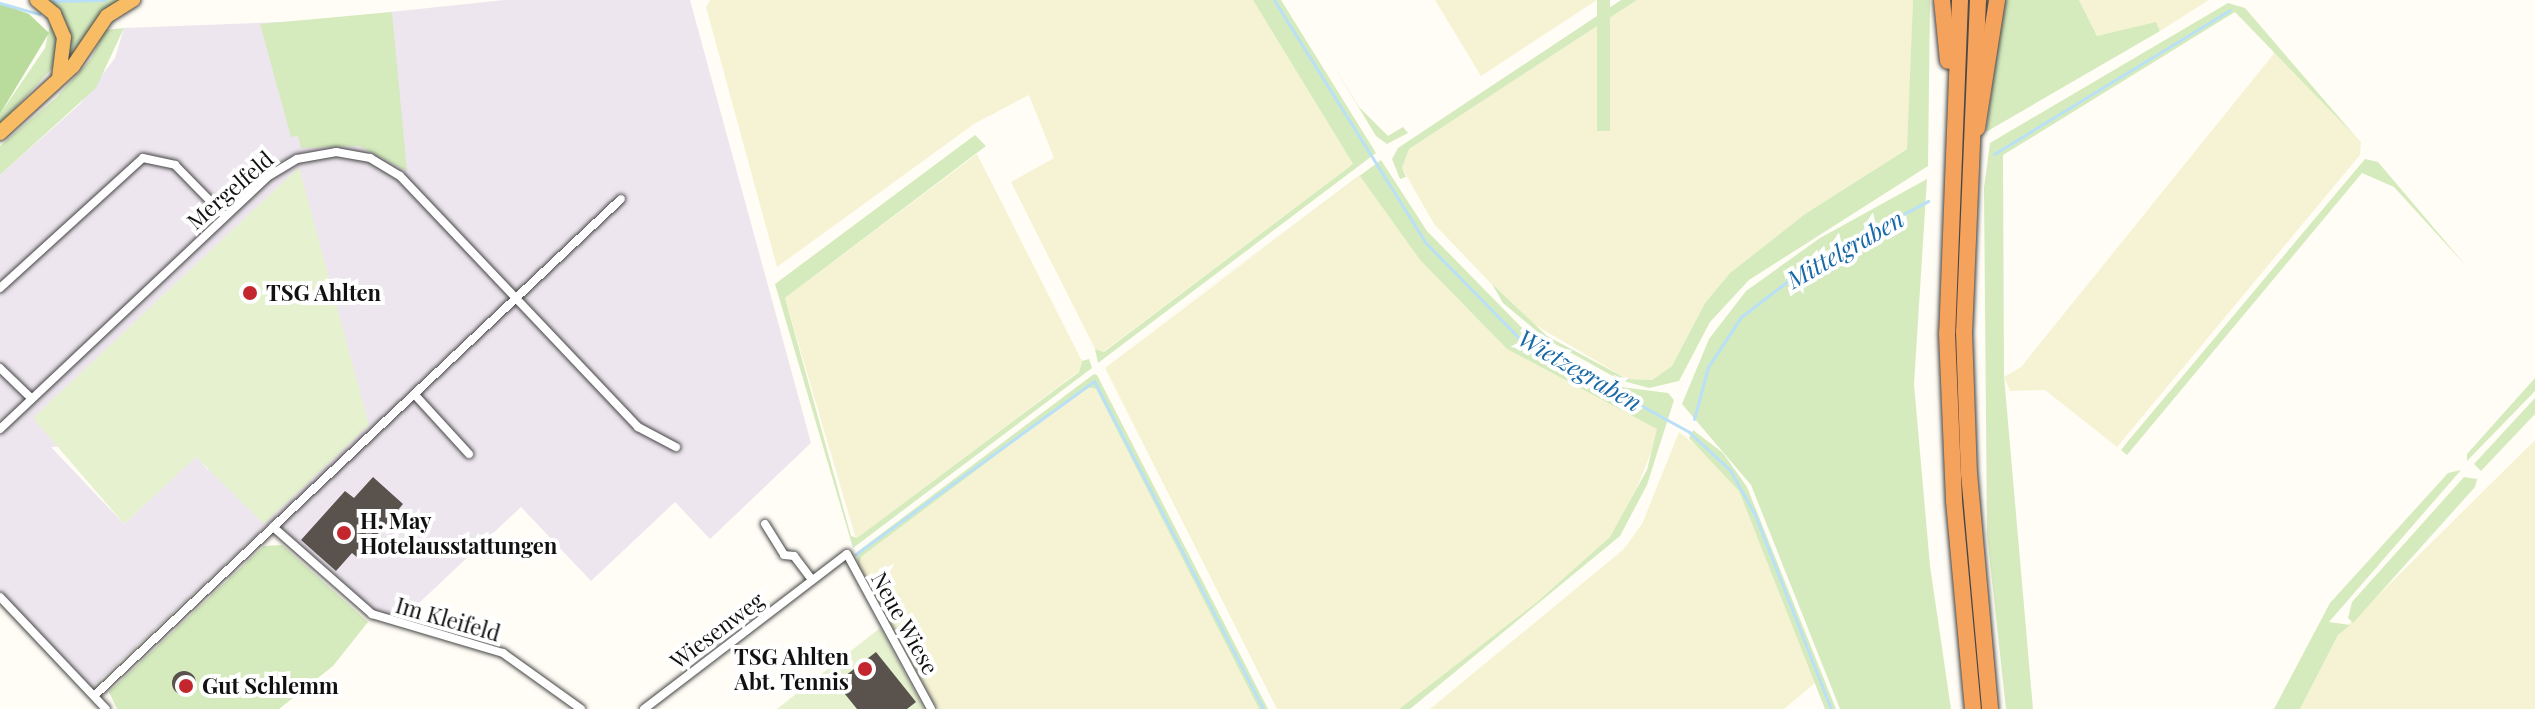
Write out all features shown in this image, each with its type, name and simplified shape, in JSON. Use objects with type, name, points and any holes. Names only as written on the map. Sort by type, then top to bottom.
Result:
[{"type":"highway","points":[[37,0],[54,14],[64,37],[55,82]]},
{"type":"highway","points":[[0,133],[55,82],[107,16],[133,0]]},
{"type":"highway","points":[[1942,0],[1953,90]]},
{"type":"highway","points":[[1960,0],[1953,90],[1949,404],[1973,709]]},
{"type":"highway","points":[[1978,0],[1966,181],[1969,473],[1990,709]]},
{"type":"highway","points":[[1966,181],[1997,0]]},
{"type":"street","name":"Mergelfeld","points":[[0,429],[225,216],[297,159],[359,155],[400,176],[638,427],[676,447]]},
{"type":"street","points":[[0,288],[143,158],[175,165],[225,216]]},
{"type":"street","points":[[94,696],[621,199]]},
{"type":"street","points":[[0,368],[31,398]]},
{"type":"street","points":[[415,395],[469,454]]},
{"type":"street","points":[[765,524],[784,555],[794,556],[812,580]]},
{"type":"street","name":"Im Kleifeld","points":[[273,527],[372,614],[503,653],[581,709]]},
{"type":"street","name":"Wiesenweg","points":[[644,709],[847,554]]},
{"type":"street","name":"Neue Wiese","points":[[847,554],[931,709]]},
{"type":"street","points":[[0,597],[106,709]]},
{"type":"shaded area","points":[[504,0],[690,0],[811,443],[710,539],[675,502],[591,581],[521,507],[401,620],[372,609],[273,520],[92,687],[0,592],[0,175],[80,104],[115,58],[124,28],[305,21]],"holes":[[[369,425],[207,469],[196,456],[124,524],[51,447]]]},
{"type":"shaded area","points":[[710,0],[1253,0],[1353,164],[1103,352],[1095,349],[1011,182],[1054,158],[1029,95],[974,124],[777,267],[706,7]]},
{"type":"shaded area","points":[[1435,0],[1597,0],[1481,76]]},
{"type":"shaded area","points":[[1637,0],[1913,0],[1908,148],[1805,214],[1730,273],[1705,303],[1672,366],[1652,380],[1627,379],[1525,319],[1434,224],[1402,168],[1409,149]]},
{"type":"shaded area","points":[[2079,0],[2209,0],[2160,31],[2156,23],[2097,36]]},
{"type":"shaded area","points":[[2276,51],[2361,142],[2360,155],[2117,447],[2045,390],[2010,391],[2004,377],[2021,367]]},
{"type":"shaded area","points":[[977,154],[1082,361],[1079,371],[856,539],[785,298]]},
{"type":"shaded area","points":[[1360,175],[1420,260],[1507,349],[1658,429],[1626,515],[1610,537],[1537,602],[1399,709],[1277,709],[1105,368]]},
{"type":"shaded area","points":[[1087,387],[1096,389],[1259,709],[938,709],[859,567],[861,557]]},
{"type":"shaded area","points":[[1679,432],[1716,461],[1739,491],[1815,683],[1784,709],[1430,709],[1624,549],[1642,524]]},
{"type":"shaded area","points":[[2535,440],[2535,709],[2300,709],[2338,635]]},
{"type":"green space","points":[[46,0],[121,0],[65,66],[70,46]]},
{"type":"green space","points":[[1253,0],[1281,0],[1376,153],[1098,363],[1095,349],[1104,352],[1353,164]]},
{"type":"green space","points":[[1597,0],[1610,0],[1610,131],[1597,131]]},
{"type":"green space","points":[[1621,0],[1637,0],[1409,149],[1402,168],[1406,177],[1400,179],[1392,159],[1398,148]]},
{"type":"green space","points":[[1913,0],[1930,0],[1928,166],[1749,280],[1710,322],[1679,381],[1649,388],[1620,380],[1546,339],[1503,303],[1492,284],[1547,336],[1627,379],[1652,380],[1672,366],[1705,303],[1730,273],[1805,214],[1907,149]]},
{"type":"green space","points":[[2004,0],[2079,0],[2097,36],[2156,22],[2160,31],[1986,132]]},
{"type":"green space","points":[[0,3],[29,14],[49,33],[0,114]]},
{"type":"green space","points":[[2228,3],[2245,8],[2356,137],[2235,12],[2003,155],[2004,376],[2033,709],[2006,709],[1987,535],[1984,188],[1990,143]]},
{"type":"green space","points":[[392,12],[407,171],[359,146],[301,148],[298,136],[291,137],[260,24]]},
{"type":"green space","points":[[51,21],[60,36],[57,63],[0,124],[0,114],[45,48]]},
{"type":"green space","points":[[124,28],[96,88],[0,175],[0,146],[56,98],[91,59],[105,30]]},
{"type":"green space","points":[[1330,60],[1359,107],[1388,136],[1403,127],[1408,133],[1387,144],[1376,136]]},
{"type":"green space","points":[[975,135],[986,146],[785,298],[851,536],[857,538],[1079,372],[1082,361],[1089,359],[1092,368],[853,548],[775,284]]},
{"type":"green space","points":[[2365,159],[2378,162],[2467,267],[2394,187],[2362,173],[2127,455],[2121,450],[2129,440]]},
{"type":"green space","points":[[1381,160],[1427,231],[1530,336],[1621,387],[1668,393],[1674,400],[1647,485],[1620,536],[1410,709],[1399,709],[1537,602],[1610,537],[1647,470],[1657,429],[1507,349],[1420,260],[1360,176],[1103,366]]},
{"type":"green space","name":"TSG Ahlten","points":[[299,167],[369,425],[264,524],[196,457],[124,524],[33,418]]},
{"type":"green space","points":[[1927,179],[1914,384],[1930,566],[1951,709],[1840,709],[1751,485],[1682,404],[1709,339],[1746,291],[1820,238]]},
{"type":"green space","points":[[1094,374],[1268,709],[1259,709],[1096,389],[1087,387],[861,557],[859,567],[938,709],[858,567],[857,552]]},
{"type":"green space","points":[[2535,378],[2535,391],[2467,461],[2467,454]]},
{"type":"green space","points":[[2535,398],[2535,414],[2481,471],[2474,464]]},
{"type":"green space","points":[[1693,430],[1723,453],[1747,487],[1836,709],[1825,709],[1739,491],[1689,438]]},
{"type":"green space","points":[[2461,470],[2329,622],[2350,625],[2338,635],[2300,709],[2274,709],[2330,603],[2448,473]]},
{"type":"green space","points":[[2464,477],[2477,479],[2475,487],[2353,623],[2348,618],[2352,602]]},
{"type":"green space","points":[[282,545],[368,622],[333,666],[279,709],[117,709],[109,692],[264,546]]},
{"type":"green space","name":"TSG Ahlten Abt. Tennis","points":[[880,628],[924,709],[777,709]]},
{"type":"building","name":"H. May Hotelausstattungen","points":[[373,477],[403,504],[358,558],[352,553],[336,571],[301,540],[345,491],[354,498]]},
{"type":"building","points":[[876,652],[916,702],[907,709],[857,709],[836,683]]},
{"type":"building","name":"Gut Schlemm","points":[[184,671],[193,674],[196,683],[193,692],[184,695],[175,692],[172,683],[175,674]]},
{"type":"waterway","points":[[53,1],[105,0]]},
{"type":"waterway","name":"Wietzegraben","points":[[1274,0],[1425,242],[1519,338],[1689,432],[1730,470],[1755,515],[1831,709]]},
{"type":"waterway","points":[[0,3],[39,14]]},
{"type":"waterway","name":"Mittelgraben","points":[[1994,154],[2230,10]]},
{"type":"waterway","name":"Mittelgraben","points":[[1694,419],[1708,367],[1741,317],[1810,264],[1928,201]]},
{"type":"waterway","points":[[856,554],[1094,381],[1263,709]]},
{"type":"place","name":"TSG Ahlten","points":[[250,293]]},
{"type":"place","name":"H. May Hotelausstattungen","points":[[344,533]]},
{"type":"place","name":"TSG Ahlten Abt. Tennis","points":[[865,669]]},
{"type":"place","name":"Gut Schlemm","points":[[186,686]]}]
